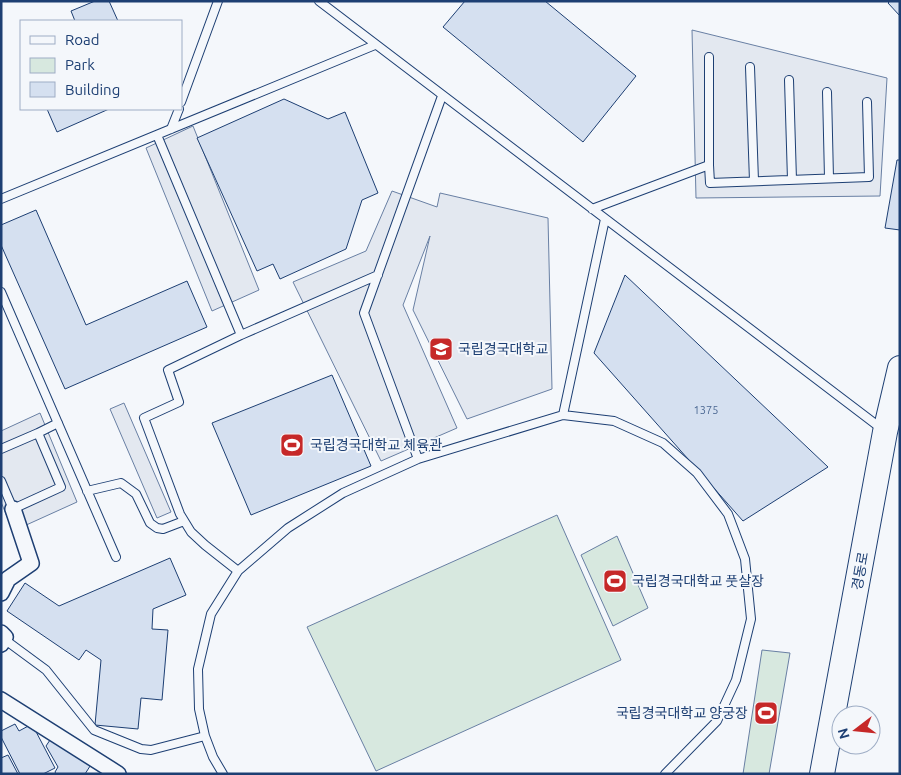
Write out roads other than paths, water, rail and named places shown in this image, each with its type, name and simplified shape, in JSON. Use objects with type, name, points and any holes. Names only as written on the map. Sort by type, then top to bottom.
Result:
[{"type":"main road","name":"경동로","points":[[822,774],[885,432],[900,368]]},
{"type":"street","points":[[1,593],[8,579],[31,563],[13,509]]},
{"type":"street","points":[[1,700],[118,774]]},
{"type":"lane","points":[[182,99],[218,1]]},
{"type":"lane","points":[[319,1],[885,432]]},
{"type":"lane","points":[[1,199],[375,45]]},
{"type":"lane","points":[[708,57],[710,183],[869,176],[867,102]]},
{"type":"lane","points":[[750,67],[754,181]]},
{"type":"lane","points":[[789,80],[792,180]]},
{"type":"lane","points":[[828,92],[829,178]]},
{"type":"lane","points":[[418,459],[364,313],[442,96]]},
{"type":"lane","points":[[171,129],[179,110]]},
{"type":"lane","points":[[157,135],[241,334]]},
{"type":"lane","points":[[592,209],[709,165]]},
{"type":"lane","points":[[564,416],[605,219]]},
{"type":"lane","points":[[238,571],[205,545],[191,532],[184,521],[144,418],[179,402],[168,370],[241,334],[378,275]]},
{"type":"lane","points":[[1,292],[116,557]]},
{"type":"lane","points":[[223,774],[213,757],[205,736],[199,708],[198,669],[211,614],[238,571],[288,528],[343,493],[418,459],[564,416],[614,421],[662,442],[697,473],[728,514],[745,559],[750,619],[736,680],[717,721],[665,774]]},
{"type":"lane","points":[[1,450],[58,423]]},
{"type":"lane","points":[[1,481],[13,509],[61,487],[38,433]]},
{"type":"lane","points":[[87,492],[121,483],[136,494],[150,523],[157,528],[163,529],[184,521]]},
{"type":"lane","points":[[2,638],[46,670],[94,730],[141,749],[151,750],[205,736]]},
{"type":"place","name":"국립경국대학교","points":[[441,349]]},
{"type":"place","name":"국립경국대학교 체육관","points":[[292,445]]},
{"type":"place","name":"국립경국대학교 풋살장","points":[[615,581]]},
{"type":"place","name":"국립경국대학교 양궁장","points":[[766,713]]}]
